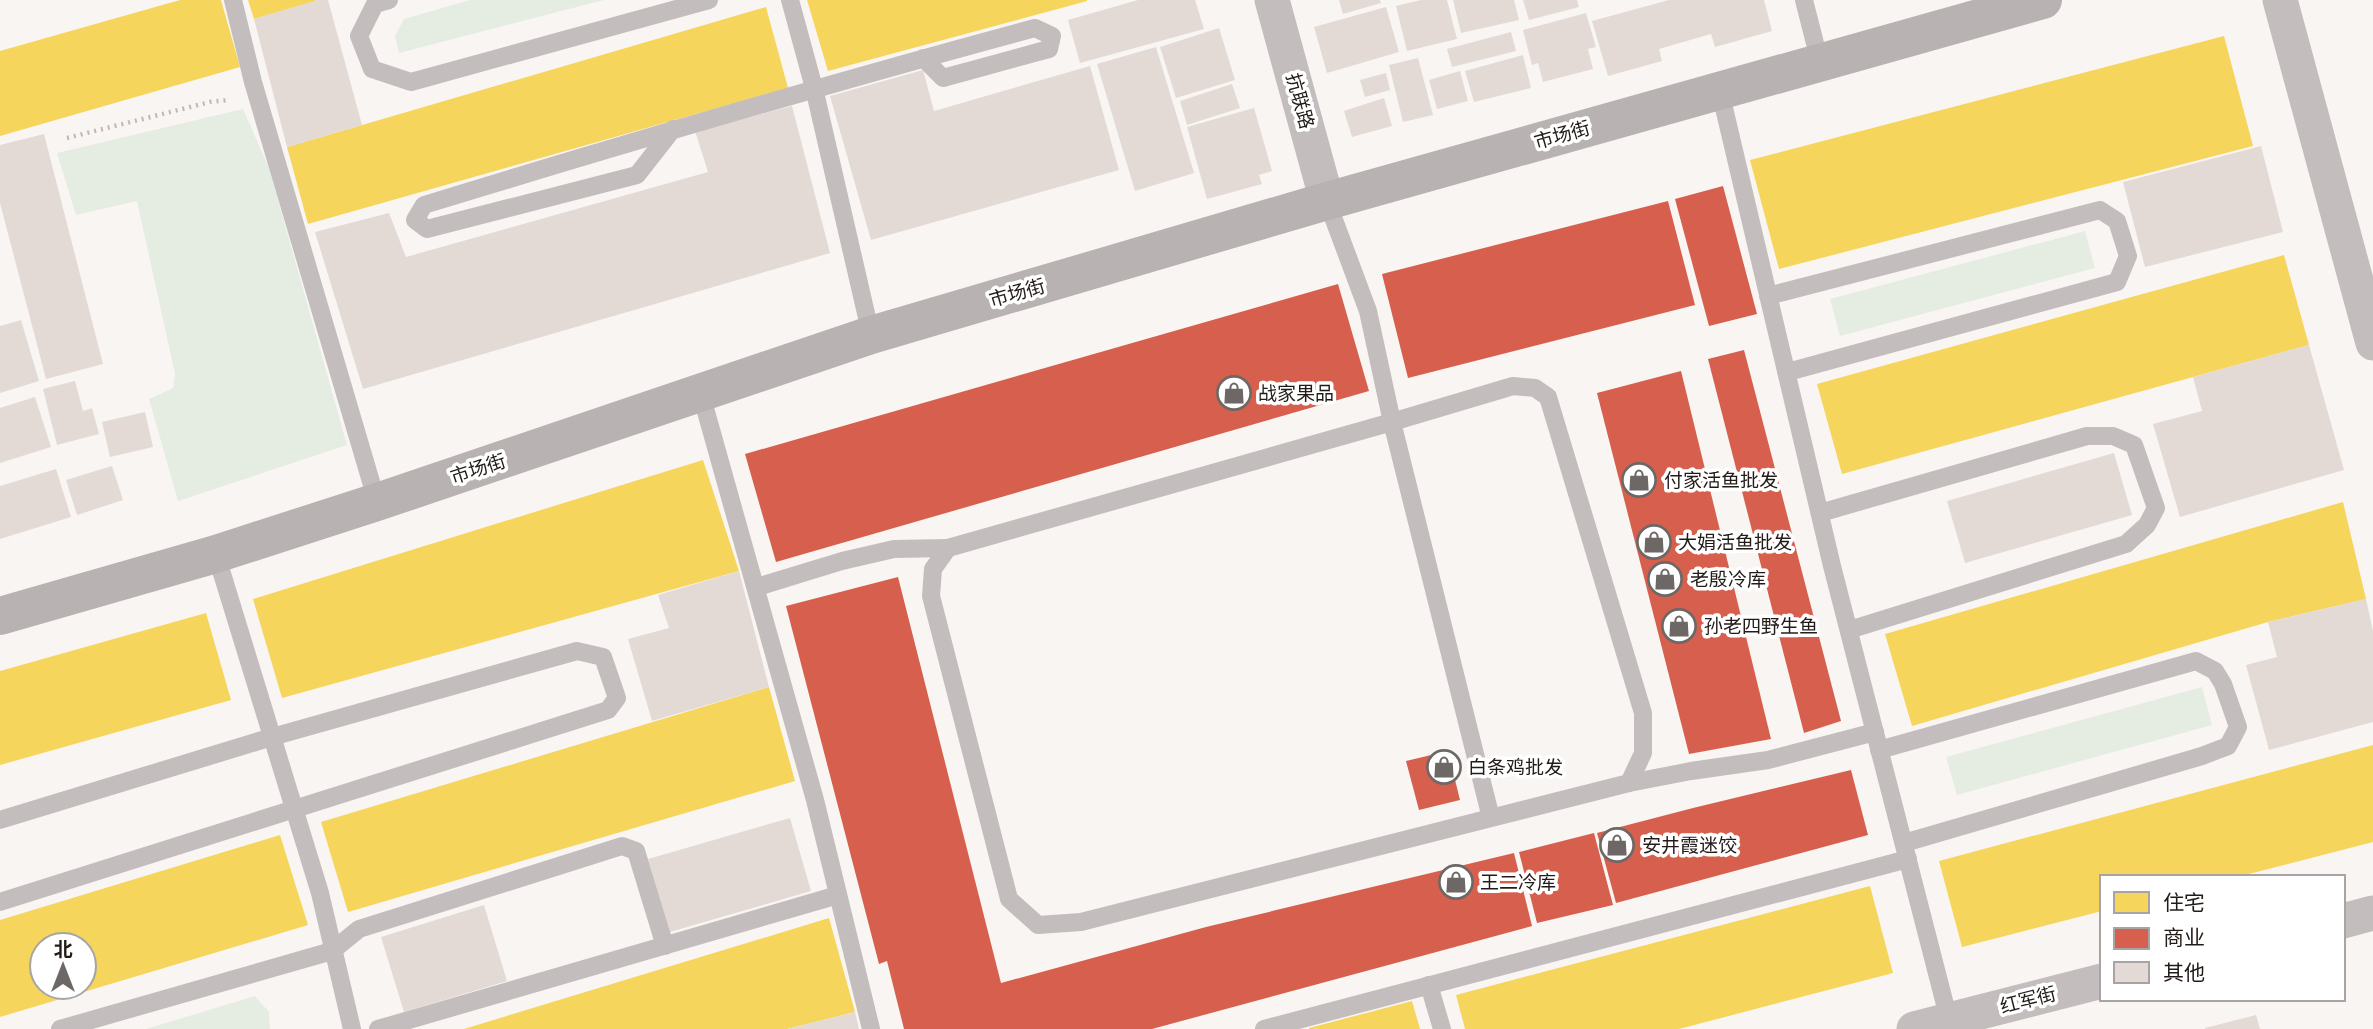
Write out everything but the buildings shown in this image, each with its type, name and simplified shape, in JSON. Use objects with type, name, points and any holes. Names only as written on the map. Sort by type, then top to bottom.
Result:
[{"type":"street","name":"抗联路","points":[[1272,0],[1327,201]]},
{"type":"street","name":"市场街","points":[[0,616],[216,554],[871,335],[1327,201],[2043,0]]},
{"type":"street","points":[[2280,0],[2373,343]]},
{"type":"street","points":[[2345,920],[2373,913]]},
{"type":"street","name":"红军街","points":[[1914,1029],[2100,982]]},
{"type":"lane","points":[[233,0],[258,97],[377,502]]},
{"type":"lane","points":[[389,0],[375,4],[359,36],[372,69],[411,82],[709,0]]},
{"type":"lane","points":[[790,0],[814,88],[871,335]]},
{"type":"lane","points":[[1804,0],[1820,63]]},
{"type":"lane","points":[[673,129],[637,175],[427,229],[415,220],[424,205],[673,129],[814,88],[923,58],[1035,28],[1052,36],[1049,48],[943,78],[923,58]]},
{"type":"lane","points":[[1720,91],[1820,513],[1949,1020]]},
{"type":"lane","points":[[1327,201],[1368,311],[1392,422],[1491,818]]},
{"type":"lane","points":[[1768,296],[2100,210],[2117,221],[2128,256],[2117,282],[1786,371]]},
{"type":"lane","points":[[757,587],[842,561],[894,549],[948,548],[1513,386],[1535,388],[1548,397],[1643,713],[1643,753],[1629,783]]},
{"type":"lane","points":[[701,394],[757,587],[871,1029]]},
{"type":"lane","points":[[1820,513],[2087,436],[2113,436],[2134,444],[2156,508],[2147,525],[2126,544],[1849,630]]},
{"type":"lane","points":[[948,548],[933,569],[931,596],[1009,899],[1038,925],[1081,922],[1629,783],[1877,741],[2196,661],[2215,671],[2223,684],[2238,727],[2228,746],[2202,756],[1906,851],[1264,1029]]},
{"type":"lane","points":[[216,554],[320,893],[352,1029]]},
{"type":"lane","points":[[0,820],[272,737],[577,651],[603,657],[617,698],[608,710],[0,902]]},
{"type":"lane","points":[[60,1029],[332,951],[359,929],[622,846],[636,851],[665,946]]},
{"type":"lane","points":[[378,1029],[838,895]]},
{"type":"lane","points":[[1429,985],[1442,1029]]},
{"type":"path","points":[[67,138],[210,102],[258,97]]},
{"type":"shaded area","points":[[470,0],[604,0],[399,53],[395,36],[404,19]]},
{"type":"shaded area","points":[[243,109],[269,168],[347,445],[178,501],[149,399],[173,388],[175,374],[137,201],[76,215],[57,153]]},
{"type":"shaded area","points":[[2085,231],[2095,268],[1840,336],[1830,299]]},
{"type":"shaded area","points":[[2202,687],[2212,725],[1957,795],[1946,757]]},
{"type":"shaded area","points":[[255,996],[269,1012],[270,1029],[146,1029]]},
{"type":"place","name":"战家果品","points":[[1234,393]]},
{"type":"place","name":"付家活鱼批发","points":[[1639,480]]},
{"type":"place","name":"大娟活鱼批发","points":[[1654,542]]},
{"type":"place","name":"老殷冷库","points":[[1665,579]]},
{"type":"place","name":"孙老四野生鱼","points":[[1679,626]]},
{"type":"place","name":"白条鸡批发","points":[[1444,767]]},
{"type":"place","name":"安井霞迷饺","points":[[1617,845]]},
{"type":"place","name":"王二冷库","points":[[1456,882]]}]
